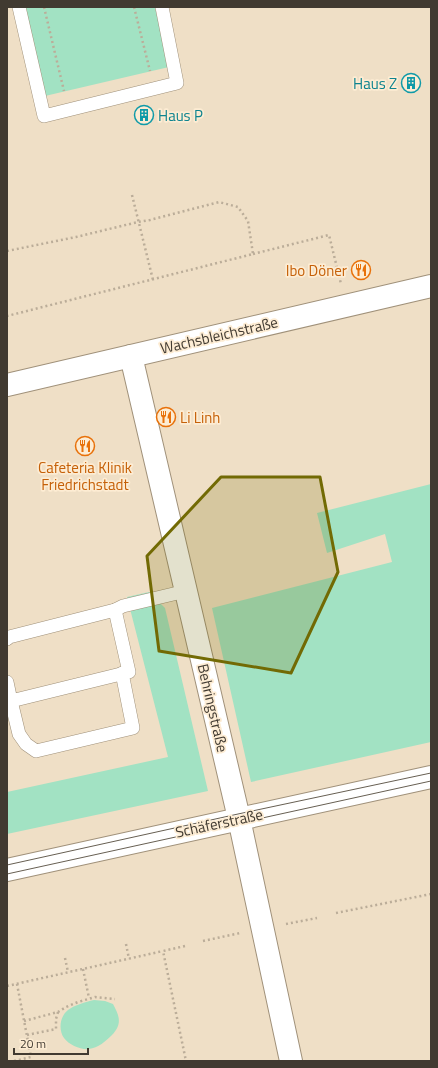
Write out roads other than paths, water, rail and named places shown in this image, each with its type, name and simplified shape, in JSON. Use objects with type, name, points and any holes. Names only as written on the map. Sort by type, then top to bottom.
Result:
[{"type":"street","name":"Wachsbleichstraße","points":[[7,385],[431,286]]},
{"type":"street","name":"Behringstraße","points":[[131,356],[239,819],[291,1061]]},
{"type":"street","name":"Schäferstraße","points":[[7,870],[431,778]]},
{"type":"lane","points":[[20,7],[44,116],[177,83],[162,7]]},
{"type":"lane","points":[[7,639],[9,637],[115,610],[123,606],[186,591]]},
{"type":"lane","points":[[11,701],[129,672],[115,610]]},
{"type":"lane","points":[[7,682],[19,734],[26,744],[36,752],[133,728],[122,674]]},
{"type":"tram line","points":[[7,865],[431,773]]},
{"type":"tram line","points":[[7,874],[431,781]]},
{"type":"place","name":"Haus Z","points":[[411,83]]},
{"type":"place","name":"Haus P","points":[[144,115]]},
{"type":"place","name":"Ibo Döner","points":[[361,270]]},
{"type":"place","name":"Li Linh","points":[[166,417]]},
{"type":"place","name":"Cafeteria Klinik Friedrichstadt","points":[[85,446]]}]
